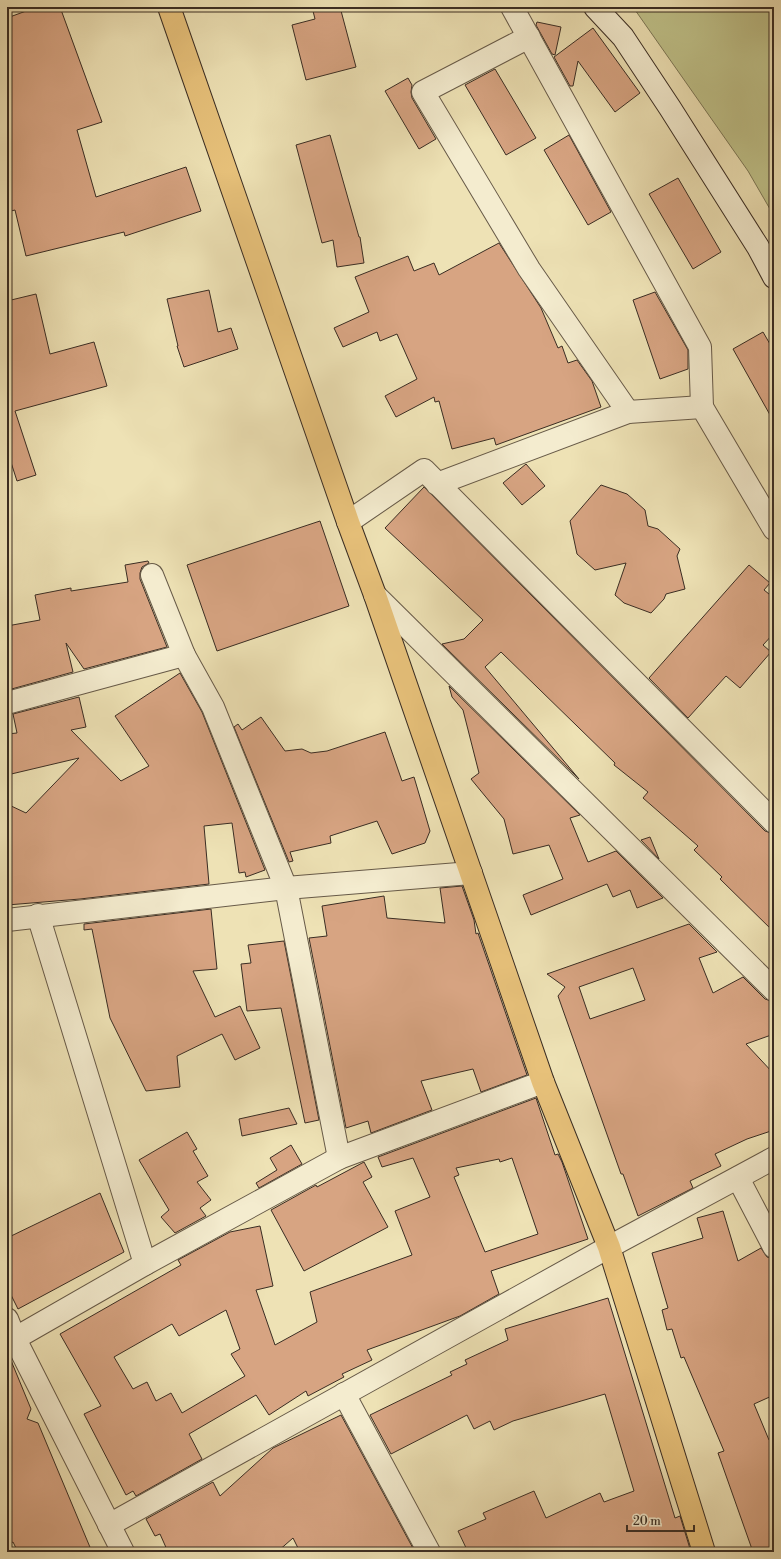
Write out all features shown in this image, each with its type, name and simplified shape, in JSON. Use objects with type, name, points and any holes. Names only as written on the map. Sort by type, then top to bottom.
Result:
[{"type":"main road","points":[[169,7],[544,1082],[609,1247],[704,1552]]},
{"type":"street","points":[[512,7],[700,348],[702,407],[774,528]]},
{"type":"street","points":[[595,7],[622,37],[670,108],[758,247],[774,276]]},
{"type":"street","points":[[529,37],[423,92],[528,269],[628,412]]},
{"type":"street","points":[[437,484],[628,412],[702,407]]},
{"type":"street","points":[[348,522],[424,470],[774,822]]},
{"type":"street","points":[[152,574],[184,656],[213,707],[286,888],[339,1158]]},
{"type":"street","points":[[375,594],[774,990]]},
{"type":"street","points":[[7,704],[184,656]]},
{"type":"street","points":[[7,920],[38,915],[286,888],[471,873]]},
{"type":"street","points":[[38,915],[145,1264]]},
{"type":"street","points":[[123,1552],[10,1334],[145,1264],[339,1158],[544,1082]]},
{"type":"street","points":[[109,1524],[609,1247],[774,1158]]},
{"type":"street","points":[[738,1178],[774,1247]]},
{"type":"street","points":[[344,1394],[430,1552]]},
{"type":"green space","points":[[633,7],[774,7],[774,216],[748,171]]},
{"type":"building","points":[[37,7],[60,7],[102,122],[77,130],[96,197],[186,167],[201,211],[125,236],[124,232],[26,256],[15,210],[7,212],[7,18]]},
{"type":"building","points":[[312,7],[340,7],[356,67],[306,80],[292,25],[315,19]]},
{"type":"building","points":[[537,22],[561,27],[555,55],[552,54],[536,25]]},
{"type":"building","points":[[593,28],[640,93],[615,112],[578,61],[573,86],[570,86],[554,57]]},
{"type":"building","points":[[495,69],[536,138],[506,155],[465,85]]},
{"type":"building","points":[[408,78],[412,85],[412,98],[436,139],[419,149],[385,91]]},
{"type":"building","points":[[330,135],[360,237],[364,263],[337,267],[333,240],[322,243],[296,145]]},
{"type":"building","points":[[569,135],[611,212],[588,225],[544,150]]},
{"type":"building","points":[[678,178],[721,252],[693,269],[649,194]]},
{"type":"building","points":[[499,243],[541,308],[558,348],[562,346],[568,363],[577,360],[592,381],[601,407],[496,445],[494,438],[452,449],[439,401],[435,402],[434,397],[396,417],[385,396],[417,379],[397,334],[380,341],[377,332],[343,347],[334,328],[369,312],[355,277],[408,256],[414,271],[434,263],[439,275]]},
{"type":"building","points":[[209,290],[218,332],[231,328],[238,349],[184,367],[177,346],[167,299]]},
{"type":"building","points":[[655,292],[688,350],[688,369],[660,379],[633,300]]},
{"type":"building","points":[[36,294],[50,354],[94,342],[107,386],[15,411],[36,475],[17,481],[7,450],[7,301]]},
{"type":"building","points":[[763,332],[774,351],[774,422],[733,349]]},
{"type":"building","points":[[526,464],[545,486],[522,505],[503,483]]},
{"type":"building","points":[[601,485],[627,494],[645,510],[648,526],[658,529],[680,549],[677,556],[685,589],[666,594],[664,599],[651,613],[624,603],[615,595],[626,563],[595,570],[577,554],[570,521]]},
{"type":"building","points":[[424,487],[765,831],[774,834],[774,932],[720,879],[722,877],[694,850],[698,846],[643,798],[648,792],[614,765],[615,763],[501,652],[485,667],[579,779],[442,644],[464,639],[483,620],[385,528]]},
{"type":"building","points":[[320,521],[349,606],[217,651],[187,565]]},
{"type":"building","points":[[148,561],[149,563],[142,567],[140,579],[167,647],[84,669],[66,643],[73,672],[8,690],[7,626],[40,620],[35,595],[71,588],[71,591],[128,582],[125,565]]},
{"type":"building","points":[[749,565],[770,583],[764,590],[774,598],[774,633],[763,645],[771,652],[740,688],[726,676],[688,718],[649,678]]},
{"type":"building","points":[[180,673],[202,712],[265,870],[246,877],[245,872],[239,873],[232,823],[204,826],[209,884],[80,899],[7,905],[7,804],[26,813],[79,758],[7,775],[7,734],[17,733],[13,714],[79,697],[86,727],[71,730],[121,781],[149,766],[115,716]]},
{"type":"building","points":[[449,686],[580,815],[570,818],[588,862],[616,851],[663,898],[637,908],[630,890],[613,897],[607,884],[531,915],[523,895],[563,879],[549,845],[513,854],[504,819],[471,779],[479,773],[463,710],[452,697]]},
{"type":"building","points":[[261,717],[285,751],[302,749],[311,753],[327,751],[385,732],[402,781],[414,777],[430,831],[425,843],[392,854],[377,821],[330,836],[331,843],[290,852],[293,861],[289,862],[234,727],[238,724],[242,730]]},
{"type":"building","points":[[650,837],[659,859],[641,840]]},
{"type":"building","points":[[462,886],[474,920],[476,934],[478,933],[527,1075],[481,1092],[473,1069],[421,1081],[432,1110],[371,1133],[368,1121],[346,1128],[309,938],[327,936],[322,906],[384,896],[387,918],[445,923],[440,888]]},
{"type":"building","points":[[211,909],[217,969],[193,971],[215,1017],[240,1006],[260,1048],[235,1060],[222,1034],[177,1056],[180,1087],[146,1091],[110,1018],[92,929],[84,930],[84,924]]},
{"type":"building","points":[[689,924],[717,952],[699,958],[713,993],[743,977],[765,999],[774,1002],[774,1034],[746,1044],[774,1074],[774,1130],[747,1139],[715,1154],[721,1166],[690,1181],[693,1188],[638,1216],[623,1174],[621,1174],[558,996],[565,987],[547,974]],"holes":[[[633,968],[645,1000],[590,1019],[579,987]]]},
{"type":"building","points":[[284,941],[319,1120],[305,1123],[281,1008],[247,1011],[241,964],[251,963],[248,945]]},
{"type":"building","points":[[536,1098],[555,1155],[558,1154],[562,1162],[588,1239],[491,1271],[499,1294],[460,1316],[367,1350],[372,1360],[342,1374],[344,1377],[308,1396],[306,1391],[269,1415],[256,1395],[189,1434],[202,1459],[136,1496],[133,1491],[126,1495],[84,1414],[101,1406],[60,1334],[181,1265],[178,1260],[230,1232],[260,1226],[273,1286],[256,1290],[275,1345],[317,1322],[310,1292],[412,1255],[395,1211],[430,1197],[413,1158],[382,1167],[378,1157]],"holes":[[[512,1158],[538,1234],[485,1252],[454,1177],[459,1175],[456,1168],[499,1159],[500,1162]],[[226,1310],[240,1349],[231,1354],[245,1376],[182,1413],[171,1393],[156,1401],[147,1382],[133,1389],[114,1357],[172,1324],[179,1336]]]},
{"type":"building","points":[[289,1108],[297,1124],[242,1136],[239,1119]]},
{"type":"building","points":[[187,1132],[197,1149],[193,1151],[208,1176],[197,1182],[211,1200],[200,1208],[206,1216],[175,1233],[161,1217],[169,1210],[139,1160]]},
{"type":"building","points":[[291,1145],[302,1164],[259,1188],[256,1183],[277,1170],[270,1158]]},
{"type":"building","points":[[364,1162],[372,1177],[363,1182],[388,1227],[304,1271],[271,1210],[316,1185],[317,1187]]},
{"type":"building","points":[[100,1193],[124,1252],[18,1309],[7,1287],[7,1238]]},
{"type":"building","points":[[723,1211],[738,1261],[761,1248],[767,1257],[774,1259],[774,1395],[754,1404],[769,1440],[774,1438],[774,1552],[753,1552],[718,1453],[724,1451],[684,1357],[681,1358],[672,1329],[667,1330],[662,1310],[668,1308],[652,1253],[703,1238],[697,1218]]},
{"type":"building","points":[[608,1298],[675,1518],[680,1516],[691,1552],[468,1552],[458,1531],[486,1519],[483,1513],[534,1491],[546,1518],[600,1493],[604,1502],[634,1491],[605,1394],[513,1421],[494,1430],[490,1421],[474,1429],[467,1415],[391,1454],[370,1415],[452,1375],[450,1372],[467,1364],[465,1360],[508,1340],[505,1329]]},
{"type":"building","points":[[7,1355],[9,1355],[31,1409],[27,1419],[38,1423],[92,1552],[18,1552],[13,1542],[7,1545]]},
{"type":"building","points":[[341,1415],[415,1552],[300,1552],[293,1538],[277,1552],[168,1552],[160,1534],[155,1536],[146,1519],[213,1482],[220,1496],[273,1448]]}]
